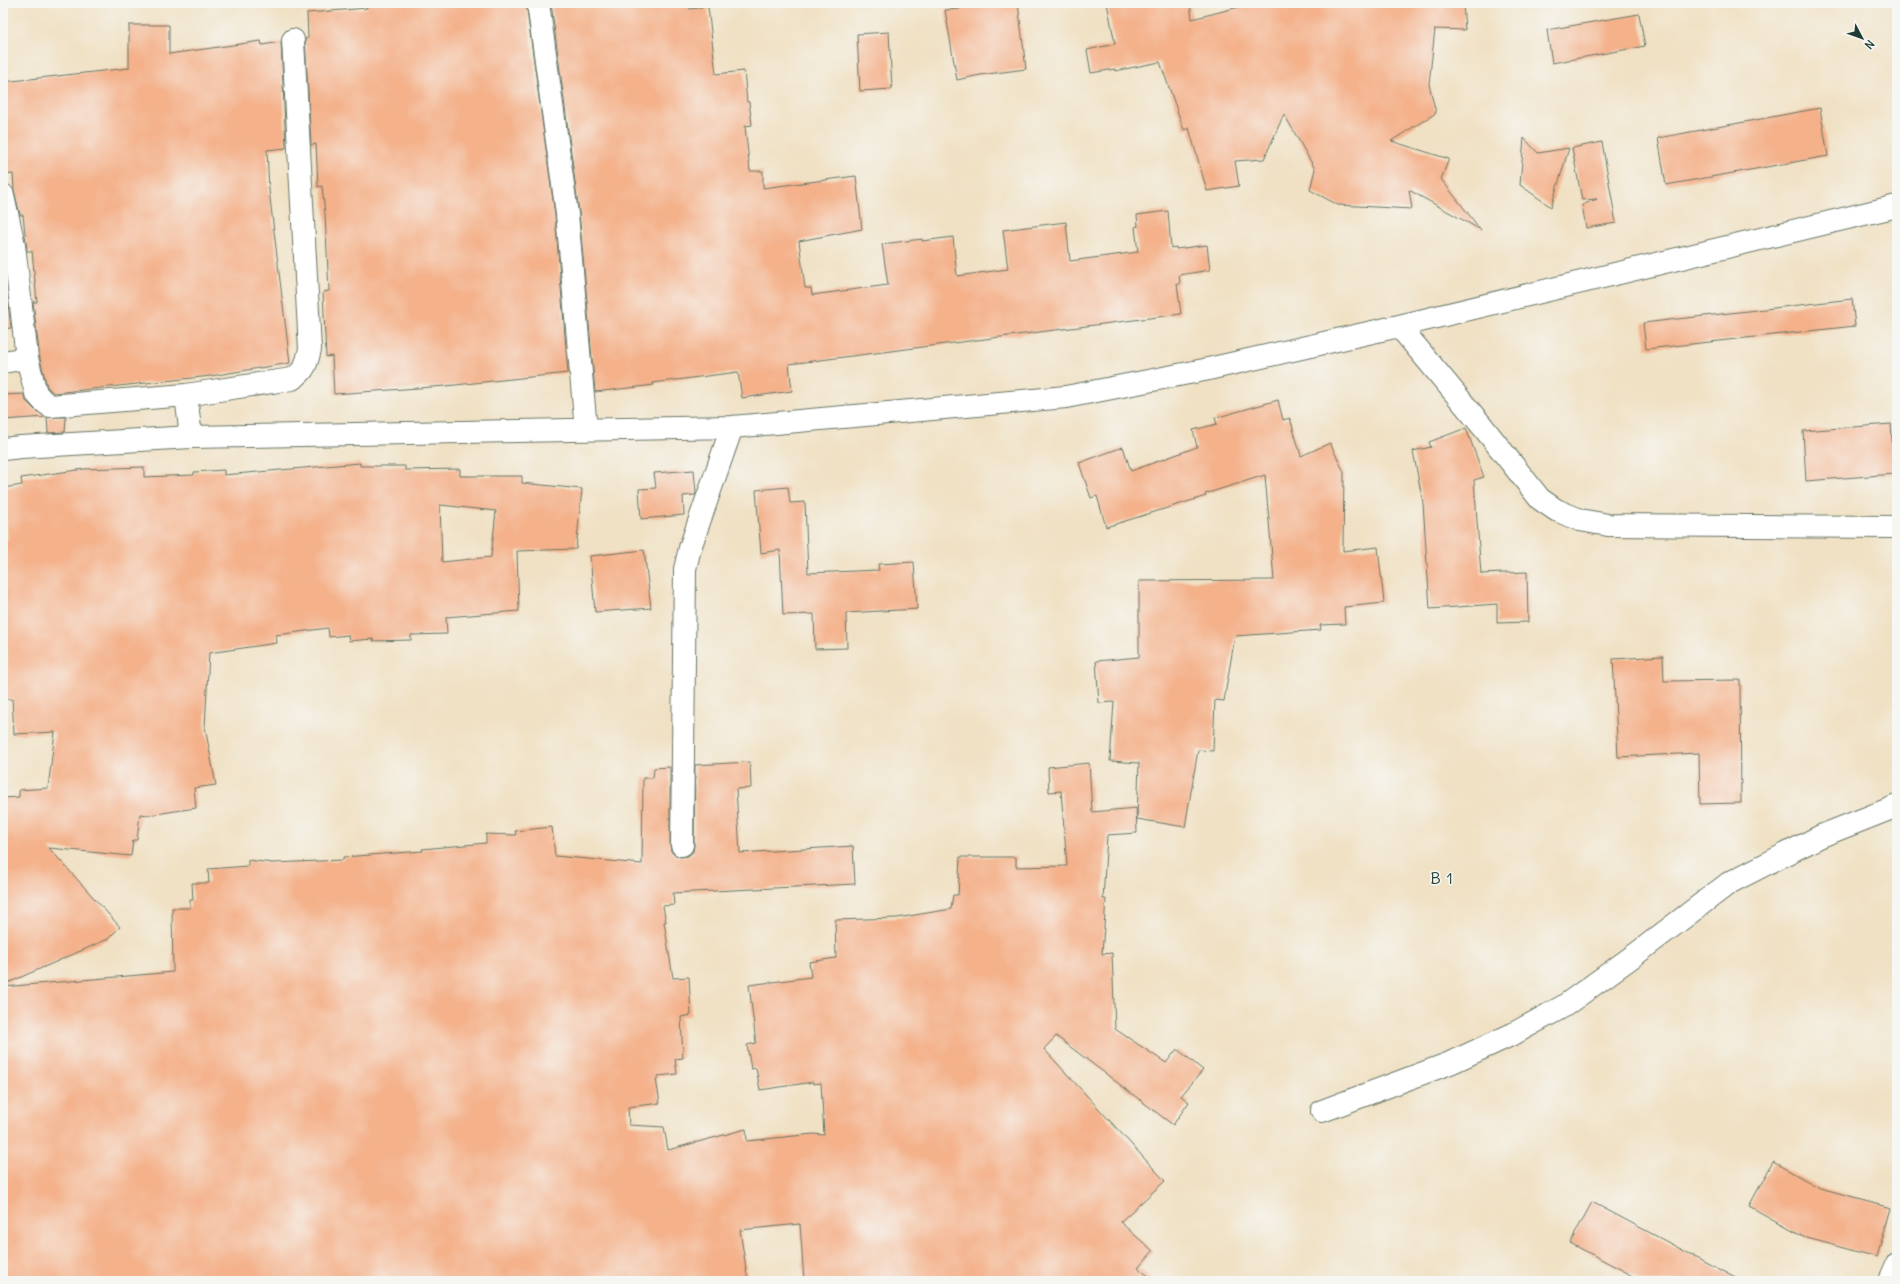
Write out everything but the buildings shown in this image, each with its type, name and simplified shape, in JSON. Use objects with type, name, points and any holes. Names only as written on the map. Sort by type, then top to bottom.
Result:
[{"type":"street","points":[[538,3],[567,214],[586,430]]},
{"type":"street","points":[[3,195],[14,245],[27,358],[36,392],[43,401],[50,406],[186,395],[292,379],[301,373],[307,364],[310,342],[294,40]]},
{"type":"street","points":[[3,450],[21,447],[191,437],[732,427],[1066,396],[1204,370],[1399,326],[1897,206]]},
{"type":"street","points":[[1399,326],[1483,427],[1540,499],[1556,510],[1580,520],[1608,525],[1897,527]]},
{"type":"street","points":[[3,362],[27,358]]},
{"type":"street","points":[[186,395],[191,437]]},
{"type":"street","points":[[682,845],[685,569],[690,548],[732,427]]},
{"type":"street","points":[[1322,1111],[1450,1063],[1513,1034],[1570,1002],[1729,883],[1821,836],[1897,806]]},
{"type":"street","points":[[1888,1281],[1897,1263]]},
{"type":"district","name":"B 1","points":[[1442,878]]}]
